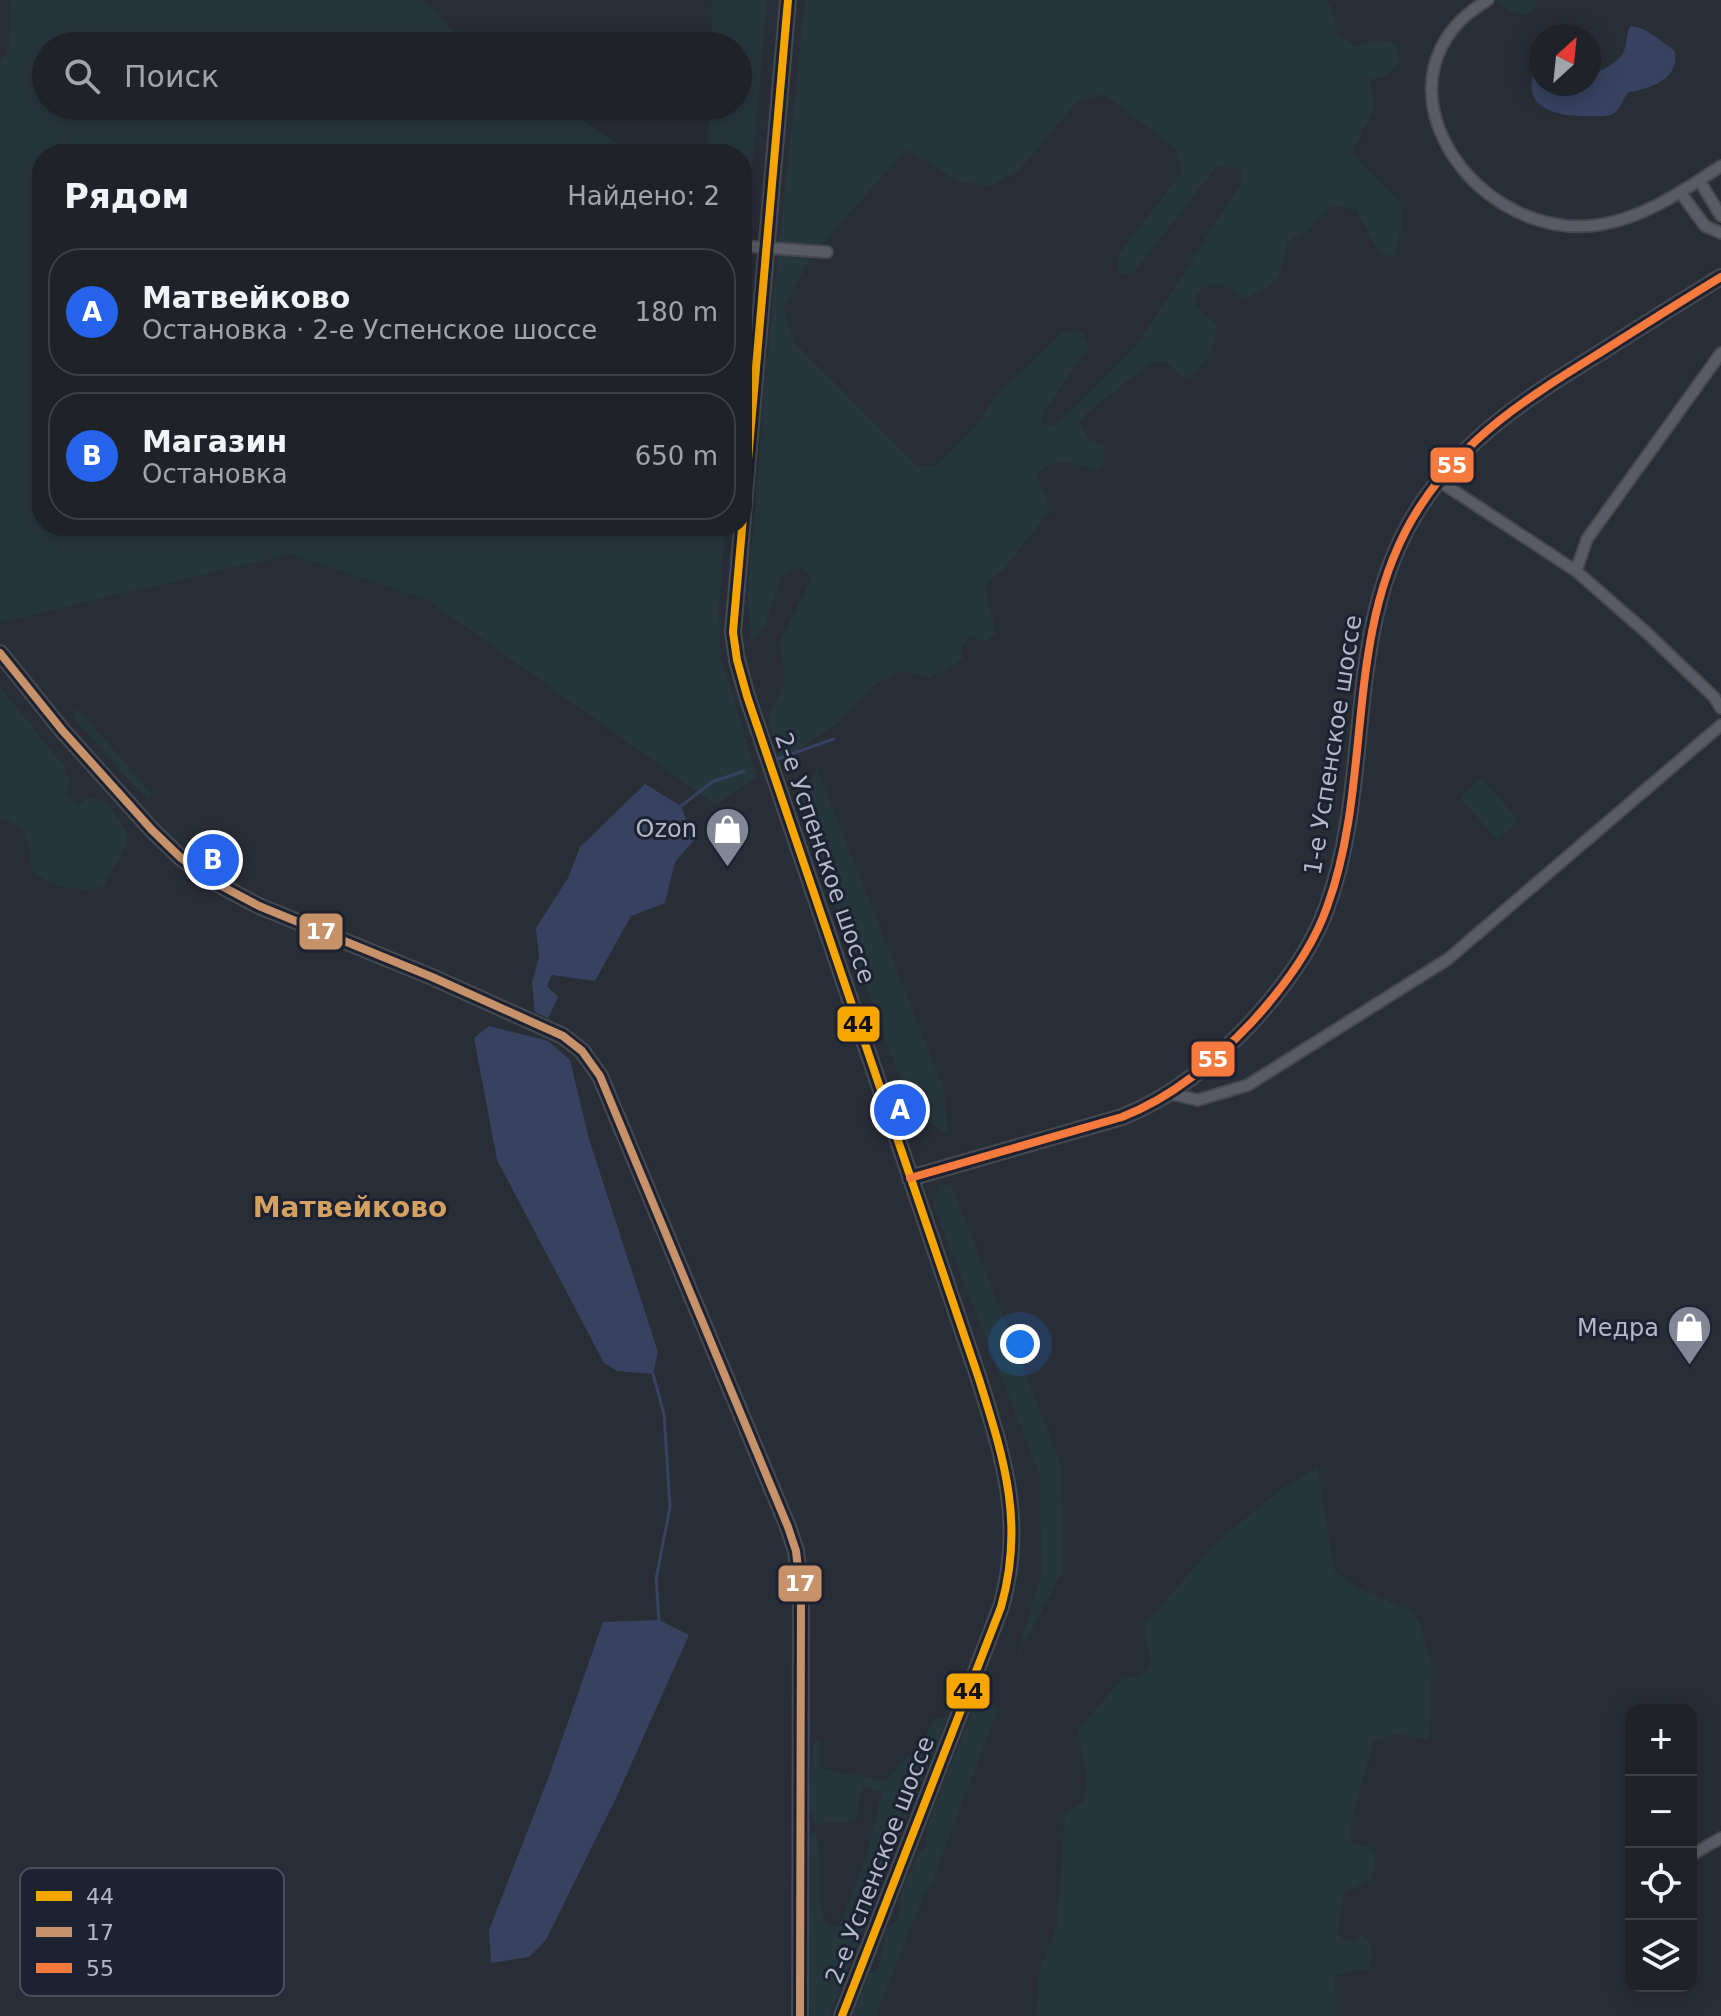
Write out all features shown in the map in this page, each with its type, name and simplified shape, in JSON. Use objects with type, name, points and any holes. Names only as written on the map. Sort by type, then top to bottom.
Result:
[{"type":"main road","name":"2-е Успенское шоссе","points":[[752,417],[788,0]]},
{"type":"main road","name":"1-е Успенское шоссе","points":[[910,1178],[1122,1117],[1171,1094],[1232,1043],[1258,1015],[1298,964],[1319,928],[1333,891],[1342,853],[1378,598],[1392,558],[1420,506],[1460,455],[1500,417],[1721,277]]},
{"type":"main road","name":"2-е Успенское шоссе","points":[[742,536],[733,632],[737,660],[997,1438],[1010,1496],[1013,1542],[1008,1581],[991,1634],[842,2016]]},
{"type":"main road","points":[[0,653],[62,730],[152,830],[181,858],[214,882],[259,906],[563,1036],[587,1058],[605,1085],[796,1551],[801,1594],[802,1665],[800,2016]]},
{"type":"street","points":[[1488,0],[1461,17],[1449,32],[1438,53],[1433,77],[1436,119],[1445,143],[1459,167],[1480,189],[1526,218],[1556,225],[1589,226],[1621,221],[1680,192],[1721,166]]},
{"type":"street","points":[[1699,180],[1721,216]]},
{"type":"street","points":[[1680,192],[1705,226],[1721,233]]},
{"type":"street","points":[[752,247],[827,252]]},
{"type":"street","points":[[1576,571],[1587,539],[1721,353]]},
{"type":"street","points":[[1439,481],[1576,571],[1647,633],[1714,697],[1721,708]]},
{"type":"street","points":[[1171,1094],[1198,1100],[1248,1085],[1448,959],[1721,725]]},
{"type":"street","points":[[1697,1852],[1721,1838]]},
{"type":"shaded area","points":[[11,0],[421,0],[454,32],[32,32],[32,120],[582,120],[619,144],[32,144],[32,536],[725,536],[719,603],[720,654],[757,777],[716,805],[428,600],[290,554],[0,622],[0,64],[10,40]]},
{"type":"shaded area","points":[[712,0],[767,0],[752,171],[752,144],[708,144],[709,120],[752,120],[752,32],[711,32]]},
{"type":"shaded area","points":[[805,0],[1326,0],[1338,36],[1355,46],[1374,40],[1396,43],[1399,64],[1384,77],[1370,77],[1374,108],[1352,153],[1401,203],[1401,229],[1394,258],[1378,251],[1356,209],[1332,205],[1305,233],[1288,241],[1280,272],[1266,288],[1244,298],[1215,284],[1197,294],[1196,307],[1216,325],[1209,356],[1199,369],[1187,380],[1165,362],[1152,362],[1088,412],[1080,422],[1090,442],[1104,445],[1105,458],[1099,471],[1058,462],[1043,468],[1036,475],[1047,498],[1049,511],[1005,568],[986,583],[995,634],[984,641],[970,636],[962,646],[962,659],[929,678],[902,671],[875,684],[839,722],[780,762],[768,717],[784,682],[779,644],[812,578],[800,566],[782,576],[765,627],[750,641],[748,594],[763,399]],"holes":[[[1104,94],[1176,148],[1182,172],[1117,257],[1120,274],[1133,273],[1217,166],[1240,169],[1243,181],[1138,344],[1054,427],[1042,424],[1044,411],[1089,347],[1082,333],[1074,330],[1062,333],[995,397],[979,423],[935,467],[917,466],[794,342],[784,307],[811,257],[906,149],[958,181],[991,186],[1020,169],[1077,101]]]},
{"type":"shaded area","points":[[1496,0],[1539,0],[1530,14],[1510,12]]},
{"type":"shaded area","points":[[0,687],[63,765],[70,782],[67,796],[78,804],[92,798],[107,801],[128,834],[125,848],[104,886],[85,889],[66,887],[32,872],[29,846],[22,830],[10,821],[0,819]]},
{"type":"shaded area","points":[[79,710],[153,795],[149,799],[75,719],[75,711]]},
{"type":"shaded area","points":[[817,768],[945,1092],[948,1135],[912,1111],[799,806]]},
{"type":"shaded area","points":[[1482,778],[1519,821],[1497,840],[1460,797]]},
{"type":"shaded area","points":[[940,1183],[952,1186],[1061,1465],[1063,1570],[1016,1660],[1041,1574],[1040,1476],[933,1204]]},
{"type":"shaded area","points":[[1317,1467],[1335,1572],[1358,1588],[1412,1612],[1419,1621],[1432,1665],[1429,1739],[1396,1734],[1373,1742],[1349,1832],[1351,1842],[1370,1847],[1376,1856],[1372,1879],[1344,1892],[1338,1933],[1345,1941],[1355,1941],[1362,1934],[1366,1938],[1372,1950],[1369,1969],[1335,1974],[1336,2016],[1036,2016],[1039,1972],[1057,1926],[1065,1814],[1082,1803],[1087,1781],[1078,1731],[1123,1677],[1137,1677],[1149,1669],[1145,1624],[1218,1541],[1283,1488]]},
{"type":"shaded area","points":[[986,1681],[991,1703],[998,1709],[931,1885],[924,1894],[876,2016],[853,2016],[869,1973],[878,1970],[887,1928],[898,1920],[902,1892],[918,1856],[926,1848],[928,1824]]},
{"type":"shaded area","points":[[948,1715],[829,2016],[812,2016],[806,1991],[807,1832],[815,1833],[819,1843],[821,1911],[826,1925],[839,1927],[867,1853],[882,1792],[863,1786],[855,1821],[817,1824],[808,1807],[816,1739],[821,1742],[820,1769],[886,1781],[918,1745],[933,1721]]},
{"type":"water","points":[[1631,26],[1637,27],[1674,50],[1675,60],[1669,75],[1655,85],[1629,92],[1616,111],[1605,116],[1560,114],[1535,100],[1534,96],[1601,96],[1601,70],[1616,61],[1625,50]]},
{"type":"water","points":[[645,784],[681,806],[694,840],[675,862],[665,903],[631,916],[595,981],[552,975],[547,986],[558,997],[548,1018],[535,1012],[532,983],[539,956],[536,928],[568,878],[580,847]]},
{"type":"water","points":[[489,1026],[548,1041],[570,1060],[589,1139],[658,1352],[653,1374],[617,1371],[604,1363],[497,1160],[474,1038]]},
{"type":"water","points":[[659,1620],[689,1635],[617,1796],[546,1940],[529,1957],[491,1963],[489,1930],[549,1776],[603,1622]]},
{"type":"waterway","points":[[777,759],[834,739]]},
{"type":"waterway","points":[[681,806],[712,782],[744,771]]},
{"type":"waterway","points":[[653,1374],[664,1414],[670,1507],[656,1579],[659,1620]]},
{"type":"transit line","name":"44","points":[[752,414],[788,0]]},
{"type":"transit line","name":"55","points":[[910,1178],[1141,1109],[1192,1077],[1252,1022],[1296,968],[1327,907],[1342,857],[1351,806],[1369,650],[1379,600],[1396,551],[1421,505],[1458,458],[1501,419],[1721,277]]},
{"type":"transit line","name":"44","points":[[741,536],[733,632],[737,660],[979,1379],[1003,1464],[1011,1519],[1008,1576],[1001,1607],[842,2016]]},
{"type":"transit line","name":"17","points":[[0,653],[62,730],[152,830],[181,858],[214,882],[259,906],[432,977],[563,1036],[582,1051],[600,1076],[796,1551],[801,1594],[800,2016]]},
{"type":"place","name":"Магазин","points":[[213,860]]},
{"type":"place","name":"Ozon","points":[[728,868]]},
{"type":"place","name":"Матвейково","points":[[900,1110]]},
{"type":"place","name":"Медра","points":[[1690,1367]]},
{"type":"district","name":"Матвейково","points":[[350,1207]]}]
